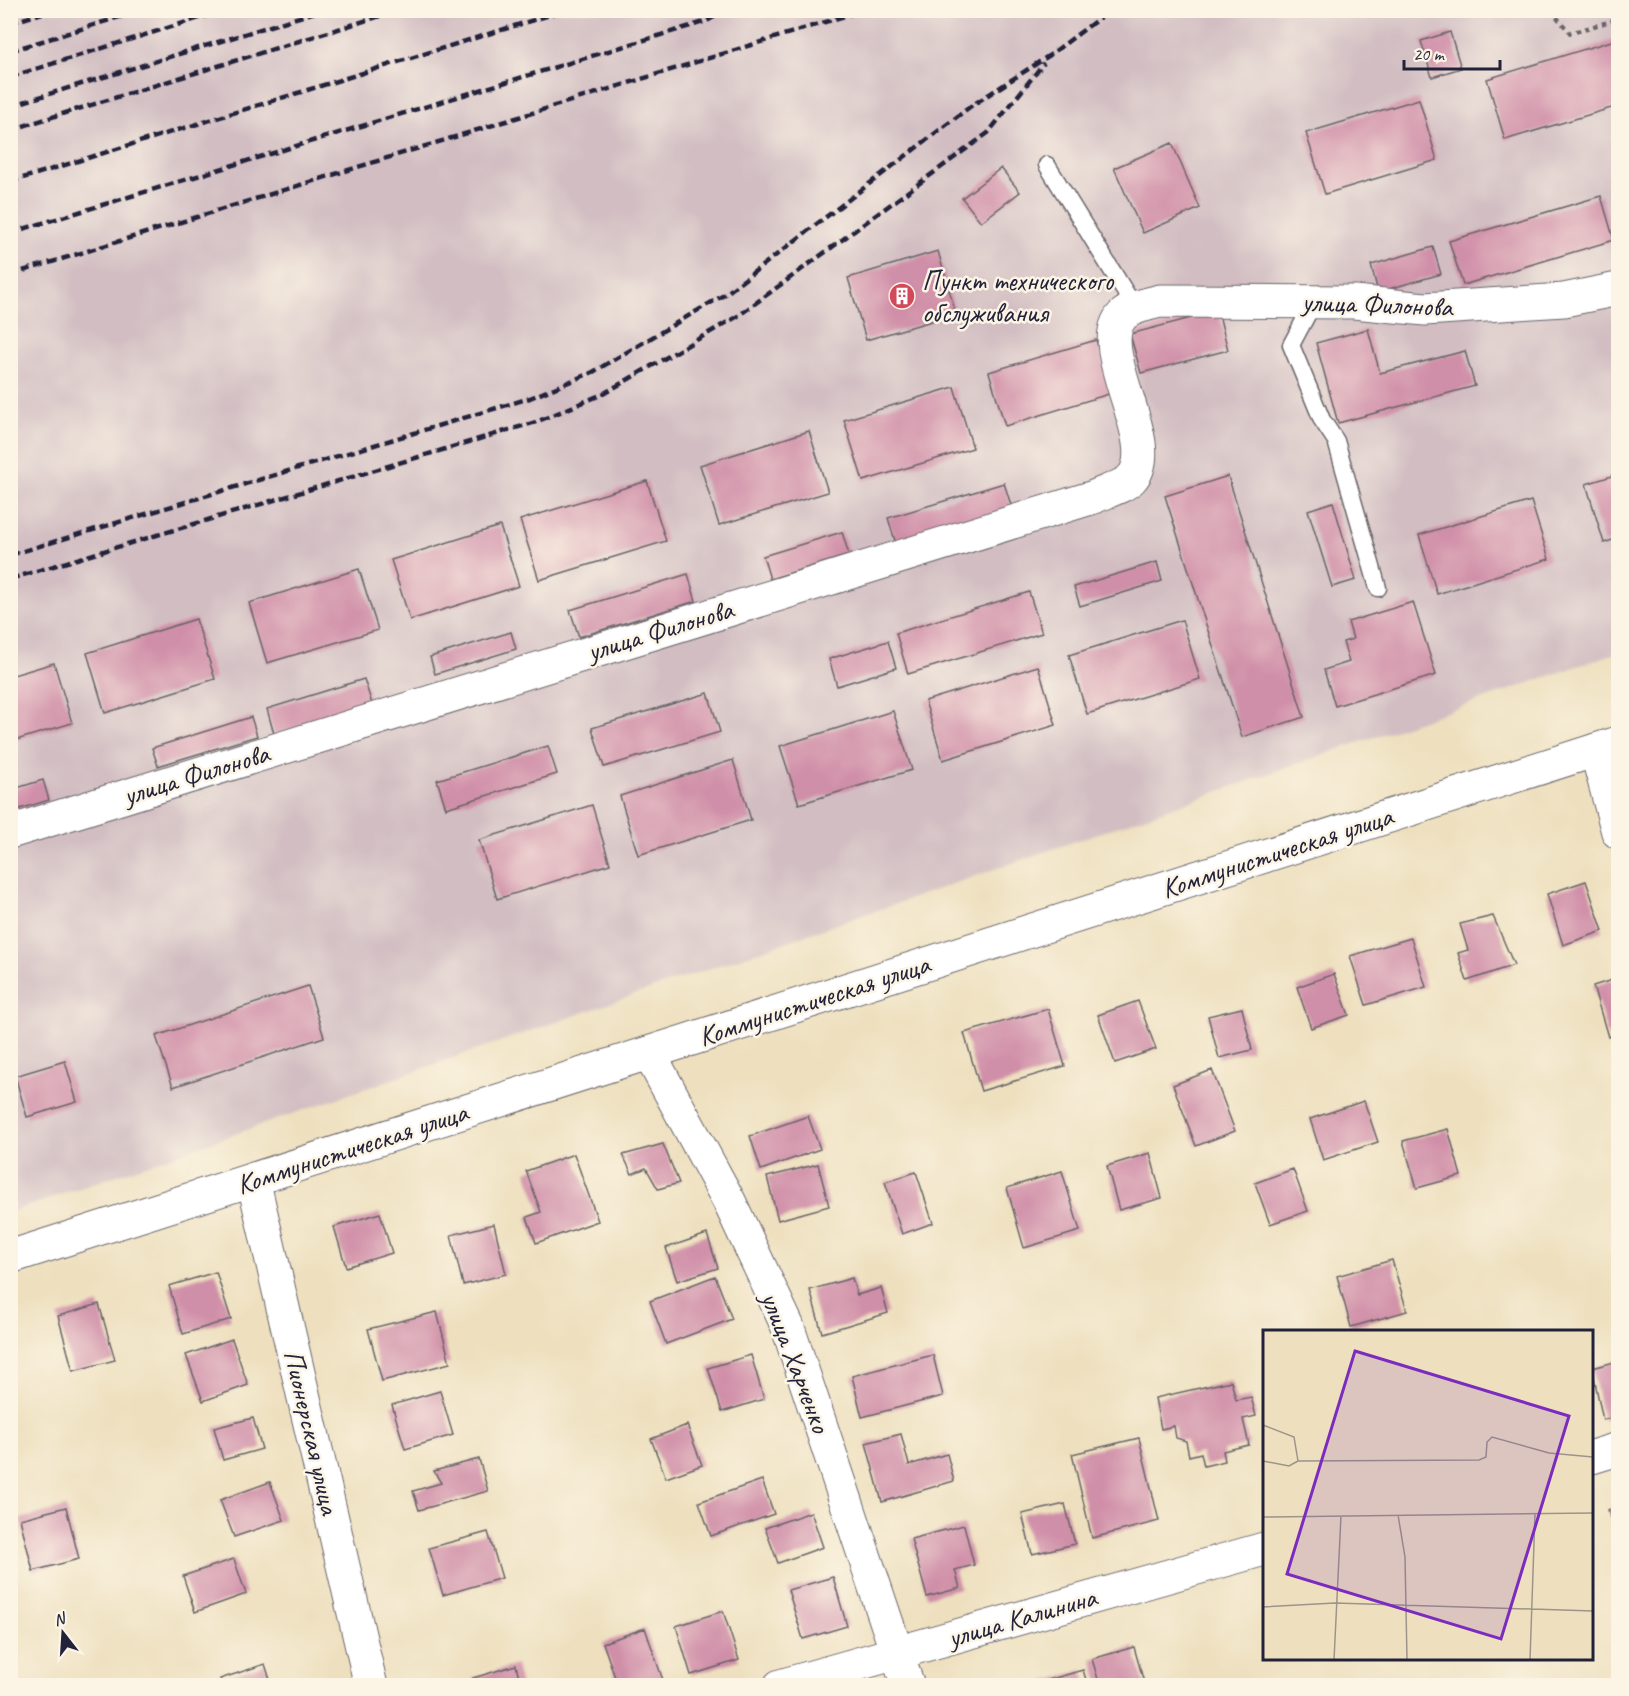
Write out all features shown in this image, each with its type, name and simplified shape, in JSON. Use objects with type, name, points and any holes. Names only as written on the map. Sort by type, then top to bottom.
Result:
[{"type":"street","name":"улица Филонова","points":[[10,832],[1094,497],[1131,479],[1140,461],[1133,414],[1114,351],[1114,331],[1123,315],[1135,308],[1160,300],[1354,302],[1425,309],[1564,300],[1618,289]]},
{"type":"street","points":[[1607,746],[1618,832]]},
{"type":"street","name":"Коммунистическая улица","points":[[10,1257],[1607,746]]},
{"type":"street","name":"улица Харченко","points":[[649,1053],[729,1201],[787,1325],[908,1686]]},
{"type":"street","name":"Пионерская улица","points":[[253,1179],[371,1686]]},
{"type":"street","points":[[1593,1457],[1618,1449]]},
{"type":"street","name":"улица Калинина","points":[[780,1686],[1263,1549]]},
{"type":"lane","points":[[1047,165],[1135,308]]},
{"type":"lane","points":[[1314,302],[1291,345],[1322,420],[1336,441],[1378,588]]},
{"type":"path","points":[[1551,10],[1570,33],[1618,19]]},
{"type":"shaded area","points":[[10,11],[1618,11],[1618,652],[11,1212]]},
{"type":"building","points":[[1450,32],[1461,68],[1432,77],[1421,41]]},
{"type":"building","points":[[1618,39],[1618,106],[1505,140],[1487,79]]},
{"type":"building","points":[[1419,99],[1437,160],[1325,194],[1306,133]]},
{"type":"building","points":[[1172,143],[1200,208],[1143,233],[1114,168]]},
{"type":"building","points":[[1001,168],[1020,192],[981,222],[962,198]]},
{"type":"building","points":[[1601,196],[1614,240],[1463,285],[1449,241]]},
{"type":"building","points":[[1433,247],[1441,274],[1378,292],[1371,265]]},
{"type":"building","name":"Пункт технического обслуживания","points":[[938,251],[956,314],[866,340],[848,278]]},
{"type":"building","points":[[1218,311],[1228,350],[1141,373],[1130,334]]},
{"type":"building","points":[[1368,329],[1380,373],[1465,351],[1475,386],[1338,423],[1316,343]]},
{"type":"building","points":[[1096,340],[1112,393],[1005,426],[989,372]]},
{"type":"building","points":[[954,387],[973,448],[863,481],[844,420]]},
{"type":"building","points":[[809,431],[828,492],[719,525],[700,465]]},
{"type":"building","points":[[1618,474],[1618,538],[1604,543],[1586,484]]},
{"type":"building","points":[[1228,476],[1304,717],[1242,737],[1165,496]]},
{"type":"building","points":[[647,481],[666,541],[539,580],[520,520]]},
{"type":"building","points":[[1004,483],[1012,508],[896,544],[888,518]]},
{"type":"building","points":[[1531,501],[1549,559],[1437,594],[1419,535]]},
{"type":"building","points":[[1333,502],[1356,580],[1332,587],[1308,510]]},
{"type":"building","points":[[500,526],[519,586],[410,620],[391,560]]},
{"type":"building","points":[[842,532],[849,555],[770,579],[763,556]]},
{"type":"building","points":[[1157,562],[1162,581],[1080,606],[1074,587]]},
{"type":"building","points":[[359,569],[378,630],[267,663],[249,603]]},
{"type":"building","points":[[688,574],[696,601],[579,637],[570,610]]},
{"type":"building","points":[[1029,592],[1042,633],[908,674],[896,633]]},
{"type":"building","points":[[1413,602],[1436,675],[1335,706],[1324,670],[1349,662],[1343,642],[1353,639],[1348,622]]},
{"type":"building","points":[[196,619],[215,679],[105,713],[87,653]]},
{"type":"building","points":[[1182,620],[1200,679],[1087,714],[1069,655]]},
{"type":"building","points":[[511,632],[516,649],[435,674],[430,657]]},
{"type":"building","points":[[888,641],[896,668],[837,686],[829,659]]},
{"type":"building","points":[[54,663],[72,723],[10,742],[10,676]]},
{"type":"building","points":[[1038,666],[1056,725],[943,760],[925,701]]},
{"type":"building","points":[[364,679],[372,704],[274,734],[267,709]]},
{"type":"building","points":[[708,693],[720,732],[604,767],[592,728]]},
{"type":"building","points":[[893,711],[912,770],[799,804],[780,746]]},
{"type":"building","points":[[251,717],[257,736],[158,766],[152,748]]},
{"type":"building","points":[[548,746],[557,774],[446,808],[437,780]]},
{"type":"building","points":[[733,760],[751,820],[638,855],[620,796]]},
{"type":"building","points":[[43,780],[49,800],[10,812],[10,790]]},
{"type":"building","points":[[592,805],[610,864],[497,899],[479,840]]},
{"type":"building","points":[[1586,881],[1603,931],[1563,945],[1547,894]]},
{"type":"building","points":[[1493,916],[1514,965],[1467,981],[1458,953],[1468,950],[1460,924]]},
{"type":"building","points":[[1411,938],[1426,987],[1366,1005],[1350,956]]},
{"type":"building","points":[[1334,974],[1349,1015],[1311,1028],[1297,987]]},
{"type":"building","points":[[1618,978],[1618,1034],[1608,1037],[1593,986]]},
{"type":"building","points":[[308,986],[324,1037],[173,1087],[156,1036]]},
{"type":"building","points":[[1138,1001],[1156,1049],[1115,1063],[1098,1015]]},
{"type":"building","points":[[1242,1008],[1252,1050],[1219,1058],[1208,1016]]},
{"type":"building","points":[[1048,1009],[1065,1066],[981,1091],[964,1033]]},
{"type":"building","points":[[65,1061],[77,1102],[27,1117],[15,1076]]},
{"type":"building","points":[[1212,1070],[1235,1131],[1196,1146],[1173,1085]]},
{"type":"building","points":[[1364,1101],[1378,1142],[1323,1160],[1310,1119]]},
{"type":"building","points":[[808,1116],[820,1149],[761,1170],[750,1136]]},
{"type":"building","points":[[1448,1129],[1461,1176],[1417,1188],[1403,1141]]},
{"type":"building","points":[[663,1144],[679,1183],[658,1189],[646,1168],[632,1174],[623,1155]]},
{"type":"building","points":[[1150,1153],[1162,1198],[1119,1210],[1107,1166]]},
{"type":"building","points":[[574,1154],[598,1221],[536,1243],[527,1217],[541,1212],[526,1171]]},
{"type":"building","points":[[818,1164],[829,1206],[778,1220],[767,1177]]},
{"type":"building","points":[[1293,1169],[1308,1211],[1270,1224],[1255,1183]]},
{"type":"building","points":[[1062,1171],[1080,1231],[1024,1248],[1007,1188]]},
{"type":"building","points":[[916,1172],[933,1223],[902,1234],[885,1182]]},
{"type":"building","points":[[380,1213],[392,1253],[346,1267],[334,1227]]},
{"type":"building","points":[[494,1224],[506,1274],[463,1285],[451,1235]]},
{"type":"building","points":[[707,1234],[718,1268],[677,1281],[666,1248]]},
{"type":"building","points":[[1392,1260],[1407,1311],[1351,1327],[1337,1276]]},
{"type":"building","points":[[216,1272],[231,1319],[183,1334],[169,1286]]},
{"type":"building","points":[[715,1276],[732,1319],[666,1344],[650,1301]]},
{"type":"building","points":[[852,1278],[857,1295],[881,1288],[888,1313],[822,1333],[810,1290]]},
{"type":"building","points":[[99,1304],[115,1360],[73,1371],[58,1316]]},
{"type":"building","points":[[437,1312],[450,1363],[382,1381],[368,1329]]},
{"type":"building","points":[[232,1339],[248,1385],[203,1401],[186,1355]]},
{"type":"building","points":[[751,1355],[764,1399],[722,1412],[708,1368]]},
{"type":"building","points":[[933,1355],[943,1396],[862,1417],[852,1376]]},
{"type":"building","points":[[1618,1361],[1618,1416],[1603,1420],[1593,1368]]},
{"type":"building","points":[[1231,1381],[1236,1400],[1251,1397],[1256,1416],[1243,1419],[1249,1445],[1223,1451],[1225,1461],[1204,1466],[1201,1453],[1189,1456],[1186,1441],[1176,1438],[1174,1426],[1161,1429],[1155,1398]]},
{"type":"building","points":[[440,1391],[453,1435],[405,1449],[392,1405]]},
{"type":"building","points":[[253,1418],[262,1449],[223,1460],[214,1428]]},
{"type":"building","points":[[687,1425],[702,1465],[666,1478],[651,1439]]},
{"type":"building","points":[[901,1434],[909,1465],[947,1454],[954,1481],[882,1502],[866,1443]]},
{"type":"building","points":[[1139,1438],[1159,1521],[1092,1538],[1072,1454]]},
{"type":"building","points":[[479,1459],[488,1491],[419,1510],[413,1491],[441,1483],[434,1471]]},
{"type":"building","points":[[762,1480],[774,1514],[711,1536],[699,1502]]},
{"type":"building","points":[[270,1482],[284,1520],[234,1537],[220,1500]]},
{"type":"building","points":[[1065,1504],[1075,1544],[1032,1554],[1022,1514]]},
{"type":"building","points":[[1618,1506],[1618,1542],[1608,1510]]},
{"type":"building","points":[[66,1507],[79,1559],[33,1571],[20,1519]]},
{"type":"building","points":[[811,1512],[823,1547],[778,1563],[765,1528]]},
{"type":"building","points":[[964,1525],[974,1565],[955,1570],[960,1588],[927,1597],[911,1539]]},
{"type":"building","points":[[488,1532],[502,1578],[443,1595],[429,1548]]},
{"type":"building","points":[[234,1559],[246,1594],[195,1612],[183,1576]]},
{"type":"building","points":[[833,1577],[847,1626],[803,1639],[788,1590]]},
{"type":"building","points":[[723,1611],[739,1660],[691,1675],[676,1626]]},
{"type":"building","points":[[645,1628],[665,1686],[618,1686],[603,1643]]},
{"type":"building","points":[[1134,1647],[1145,1686],[1100,1686],[1092,1659]]},
{"type":"building","points":[[265,1664],[272,1686],[222,1686],[220,1679]]},
{"type":"building","points":[[516,1665],[521,1686],[475,1686],[473,1678]]},
{"type":"building","points":[[1083,1670],[1088,1686],[1042,1686],[1041,1682]]},
{"type":"railway","points":[[10,23],[52,10]]},
{"type":"railway","points":[[10,51],[142,10]]},
{"type":"railway","points":[[10,77],[225,10]]},
{"type":"railway","points":[[10,106],[322,10]]},
{"type":"railway","points":[[10,130],[400,10]]},
{"type":"railway","points":[[10,182],[566,10]]},
{"type":"railway","points":[[10,233],[707,21],[726,10]]},
{"type":"railway","points":[[10,275],[864,10]]},
{"type":"railway","points":[[10,555],[530,398],[593,372],[724,295],[971,106],[1050,55],[1110,10]]},
{"type":"railway","points":[[10,579],[536,422],[603,394],[738,316],[988,133],[1044,63]]},
{"type":"place","name":"Пункт технического обслуживания","points":[[902,296]]}]
